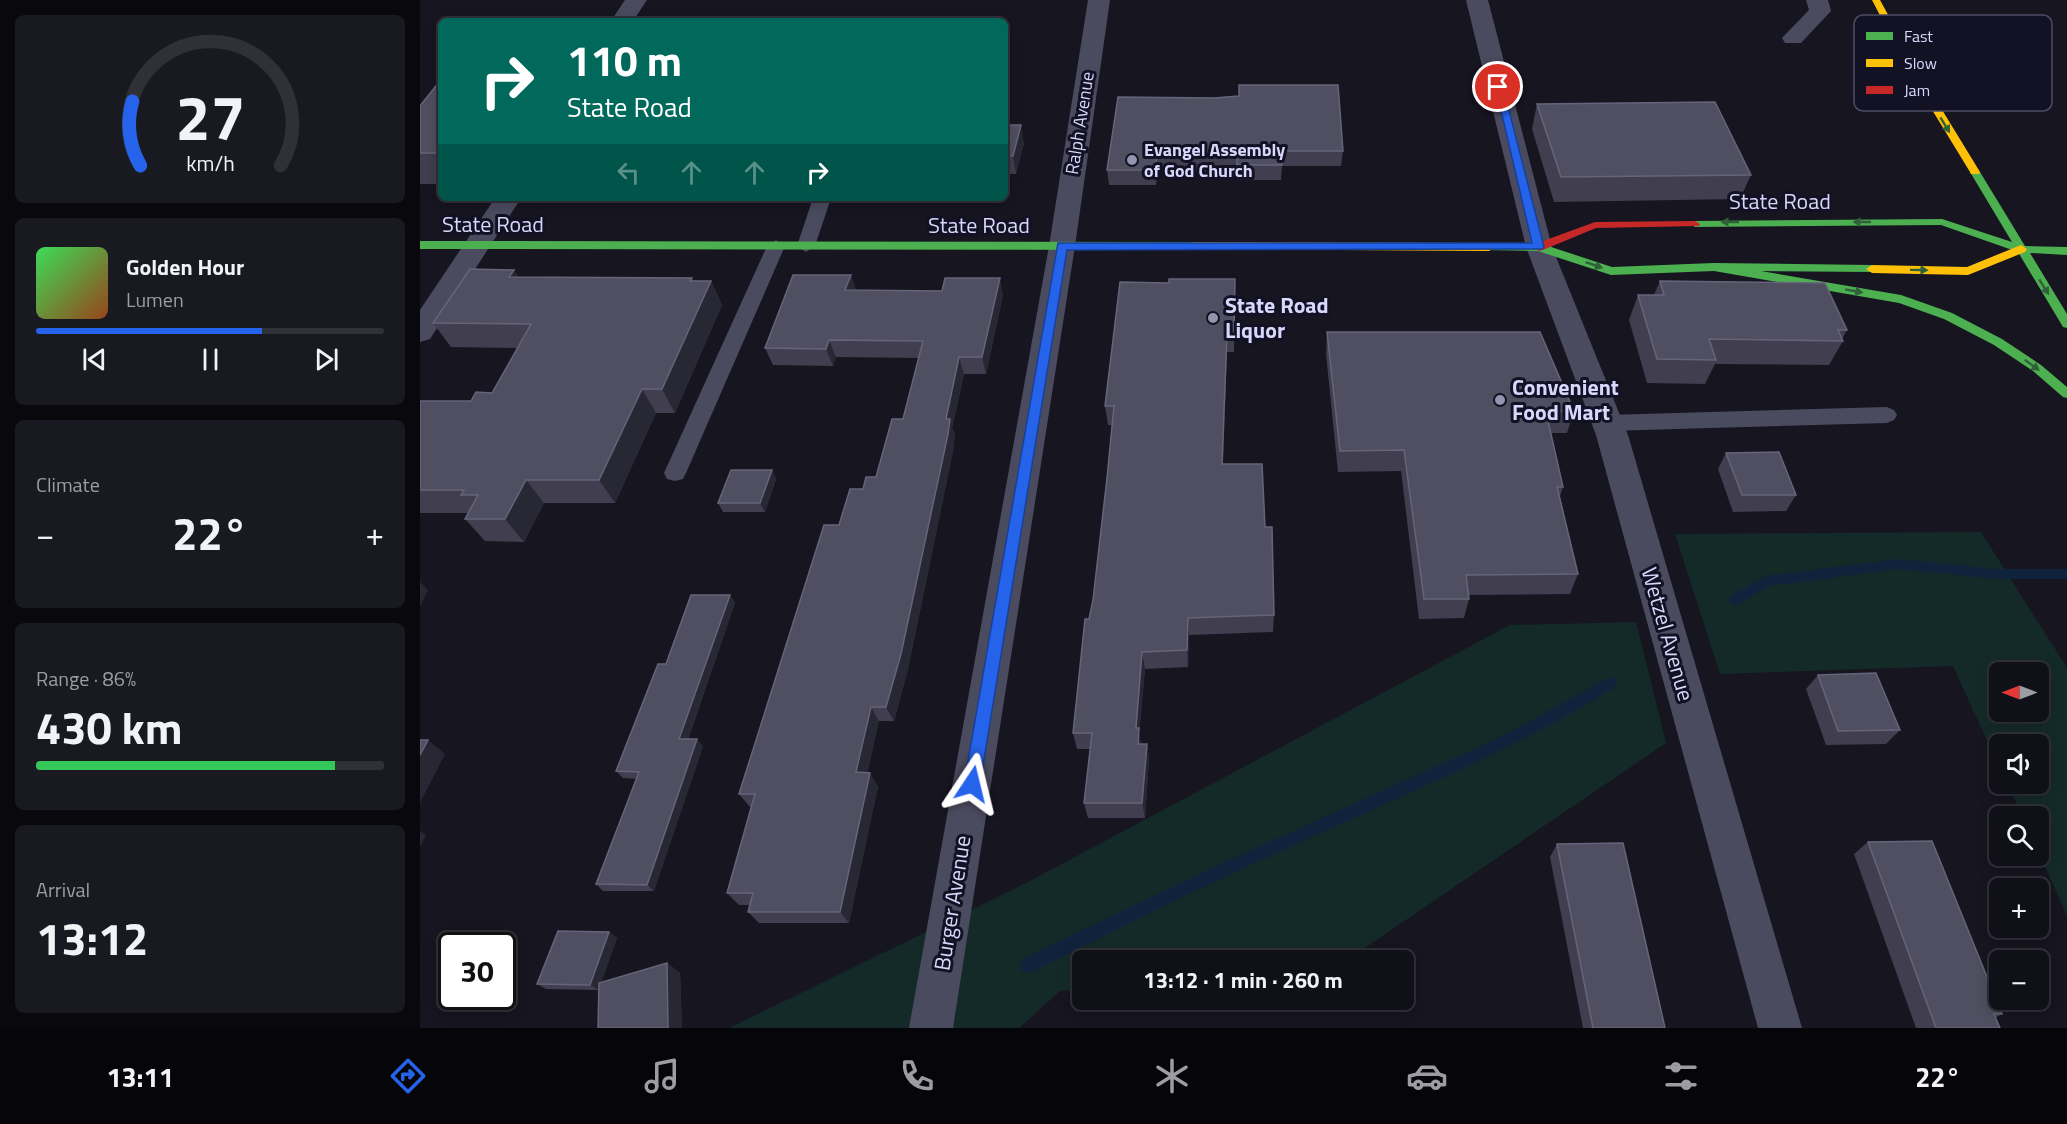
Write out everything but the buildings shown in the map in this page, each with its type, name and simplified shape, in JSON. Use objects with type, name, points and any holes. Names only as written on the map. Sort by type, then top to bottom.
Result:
[{"type":"main road","points":[[1876,0],[1884,15]]},
{"type":"main road","points":[[1937,111],[2067,324]]},
{"type":"main road","name":"State Road","points":[[1539,247],[1595,225],[1942,222],[2020,249],[2067,251]]},
{"type":"main road","name":"State Road","points":[[420,245],[1539,247],[1611,271],[1714,267],[1968,271],[2020,249]]},
{"type":"main road","points":[[1714,267],[1901,299],[1948,316],[1998,342],[2037,368],[2067,394]]},
{"type":"street","points":[[624,18],[636,0]]},
{"type":"street","name":"Ralph Avenue","points":[[1062,246],[1099,0]]},
{"type":"street","name":"Wetzel Avenue","points":[[1476,0],[1539,247],[1607,423],[1780,1028]]},
{"type":"street","points":[[1793,38],[1820,11],[1817,0]]},
{"type":"street","points":[[420,332],[506,201]]},
{"type":"street","name":"Burger Avenue","points":[[932,1028],[1062,246]]},
{"type":"lane","points":[[806,246],[821,201]]},
{"type":"lane","points":[[675,473],[776,246]]},
{"type":"lane","points":[[1607,423],[1887,416]]},
{"type":"green space","points":[[1981,532],[2067,668],[2067,916],[2045,866],[2049,866],[2049,806],[2017,806],[2012,794],[2049,794],[2049,734],[1989,734],[1989,745],[1953,666],[1720,674],[1675,534]]},
{"type":"green space","points":[[1636,622],[1666,743],[1362,950],[1072,950],[1072,990],[1060,991],[1019,1028],[729,1028],[1026,883],[1510,625]]},
{"type":"waterway","points":[[1735,600],[1765,581],[1899,564],[1996,574],[2067,574]]},
{"type":"waterway","points":[[1028,965],[1215,874],[1507,741],[1577,704],[1610,683]]},
{"type":"traffic: fast","points":[[1975,172],[2067,324]]},
{"type":"traffic: fast","points":[[1695,224],[1942,222],[2021,249],[2067,251]]},
{"type":"traffic: fast","points":[[420,245],[1192,246]]},
{"type":"traffic: fast","points":[[1489,247],[1539,247],[1611,271],[1714,267],[1872,269]]},
{"type":"traffic: fast","points":[[1714,267],[1901,299],[1948,316],[1998,342],[2037,368],[2067,394]]},
{"type":"traffic: slow","points":[[1876,0],[1884,15]]},
{"type":"traffic: slow","points":[[1938,111],[1975,172]]},
{"type":"traffic: slow","points":[[1192,246],[1489,247]]},
{"type":"traffic: slow","points":[[1872,269],[1968,271],[2021,249]]},
{"type":"traffic: jam","points":[[1539,247],[1595,225],[1695,224]]},
{"type":"place","name":"Evangel Assembly of God Church","points":[[1132,160]]},
{"type":"place","name":"State Road Liquor","points":[[1213,318]]},
{"type":"place","name":"Convenient Food Mart","points":[[1500,400]]},
{"type":"route","points":[[972,784],[1062,246],[1539,247],[1498,87]]}]
